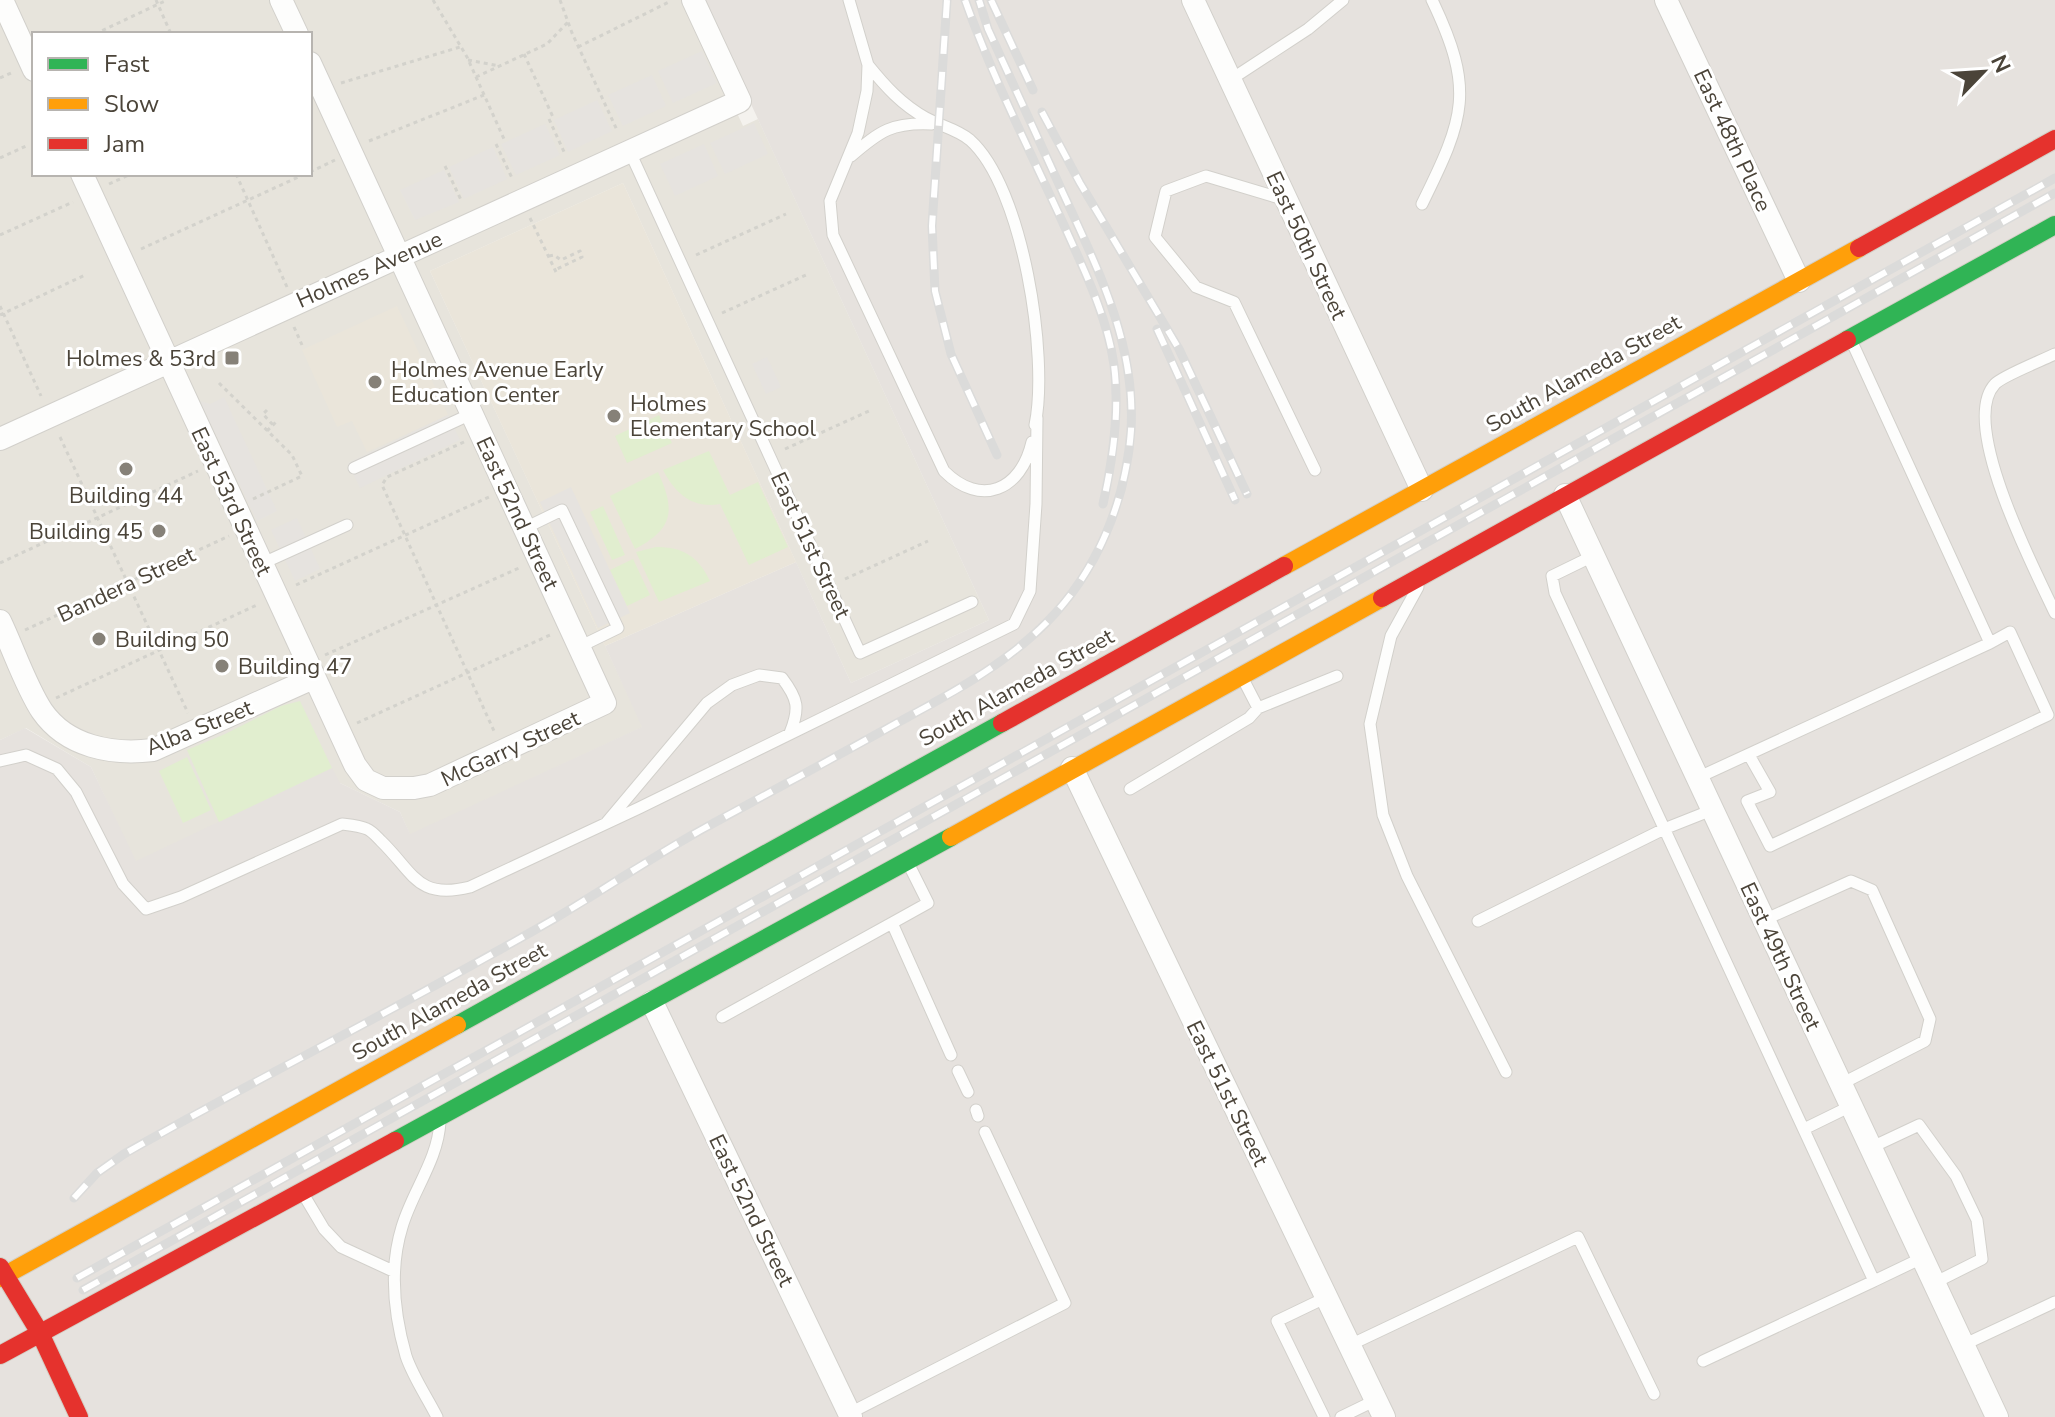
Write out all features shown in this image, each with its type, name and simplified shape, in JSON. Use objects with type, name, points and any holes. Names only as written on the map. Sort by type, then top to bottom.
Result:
[{"type":"street","points":[[2,0],[32,66]]},
{"type":"street","points":[[281,0],[296,32]]},
{"type":"street","name":"Holmes Avenue","points":[[0,439],[740,101],[693,0]]},
{"type":"street","name":"East 50th Street","points":[[1193,0],[1422,490]]},
{"type":"street","name":"East 48th Place","points":[[1666,0],[1799,281]]},
{"type":"street","name":"East 52nd Street","points":[[312,67],[605,703]]},
{"type":"street","name":"South Alameda Street","points":[[1,1273],[2055,139]]},
{"type":"street","name":"East 53rd Street","points":[[83,176],[261,564],[316,668],[355,765],[366,780],[383,788],[414,788]]},
{"type":"street","points":[[0,1355],[652,1002],[2055,225]]},
{"type":"street","name":"East 49th Street","points":[[1565,495],[1997,1417]]},
{"type":"street","points":[[8,628],[48,708]]},
{"type":"street","name":"Alba Street","points":[[48,708],[70,737],[109,751],[143,751],[183,738],[316,668]]},
{"type":"street","name":"McGarry Street","points":[[414,788],[430,785],[605,703]]},
{"type":"street","name":"East 51st Street","points":[[1072,768],[1380,1409]]},
{"type":"street","name":"East 52nd Street","points":[[652,1002],[850,1415]]},
{"type":"street","points":[[1,1273],[40,1333],[79,1417]]},
{"type":"lane","points":[[849,0],[868,65],[863,113],[830,201],[833,235],[944,471],[957,484],[982,490],[1007,485],[1019,475],[1027,462],[1037,418]]},
{"type":"lane","points":[[1230,80],[1308,29],[1343,0]]},
{"type":"lane","points":[[1422,204],[1450,145],[1457,124],[1461,93],[1450,37],[1432,0]]},
{"type":"lane","points":[[0,761],[26,755],[57,769],[76,792],[123,884],[146,909],[181,897],[342,824],[369,829],[411,875],[425,886],[447,893],[515,868],[1014,624],[1030,591],[1036,504],[1039,377],[1034,314],[1023,258],[1005,194],[996,173],[976,147],[958,132],[916,112],[889,90],[868,65]]},
{"type":"lane","points":[[847,160],[880,132],[891,127],[916,123],[940,125]]},
{"type":"lane","name":"East 51st Street","points":[[630,152],[860,653],[972,602]]},
{"type":"lane","points":[[1286,200],[1206,176],[1166,191],[1155,237],[1196,287],[1234,302],[1315,470]]},
{"type":"lane","points":[[1850,338],[1990,643]]},
{"type":"lane","points":[[2055,354],[1995,384],[1983,409],[1994,474],[2055,613]]},
{"type":"lane","points":[[354,468],[471,414]]},
{"type":"lane","points":[[525,528],[562,510],[618,628],[579,647]]},
{"type":"lane","points":[[261,564],[347,525]]},
{"type":"lane","points":[[1593,556],[1552,576],[1555,593],[1874,1281]]},
{"type":"lane","points":[[1426,573],[1391,636],[1370,724],[1383,815],[1407,876],[1506,1072]]},
{"type":"lane","points":[[1697,778],[2010,632],[2048,715],[1770,846],[1747,801],[1770,792],[1749,755]]},
{"type":"lane","points":[[605,825],[707,703],[732,685],[759,675],[782,678],[795,694],[797,716],[790,733]]},
{"type":"lane","points":[[1241,675],[1258,708]]},
{"type":"lane","points":[[1130,789],[1249,718],[1258,708],[1337,676]]},
{"type":"lane","points":[[1478,921],[1664,829],[1712,810]]},
{"type":"lane","points":[[722,1017],[928,903],[907,860]]},
{"type":"lane","points":[[1764,920],[1851,881],[1872,890],[1930,1019],[1925,1041],[1841,1084]]},
{"type":"lane","points":[[892,923],[951,1055]]},
{"type":"lane","points":[[958,1071],[968,1092]]},
{"type":"lane","points":[[1804,1129],[1851,1106]]},
{"type":"lane","points":[[437,1417],[407,1357],[393,1290],[393,1271],[402,1227],[425,1176],[439,1134],[440,1117]]},
{"type":"lane","points":[[1870,1148],[1919,1125],[1956,1176],[1977,1220],[1982,1259],[1934,1283]]},
{"type":"lane","points":[[850,1415],[1065,1303],[985,1132]]},
{"type":"lane","points":[[302,1192],[324,1229],[341,1247],[393,1271]]},
{"type":"lane","points":[[1350,1345],[1578,1237],[1654,1394]]},
{"type":"lane","points":[[1703,1361],[1922,1258]]},
{"type":"lane","points":[[1324,1417],[1277,1321],[1327,1297]]},
{"type":"lane","points":[[1963,1345],[2055,1302]]},
{"type":"lane","points":[[1341,1417],[1380,1409]]},
{"type":"path","points":[[99,32],[157,2],[167,0]]},
{"type":"path","points":[[433,0],[468,60],[504,139]]},
{"type":"path","points":[[560,0],[617,130]]},
{"type":"path","points":[[578,47],[673,0]]},
{"type":"path","points":[[157,2],[170,32]]},
{"type":"path","points":[[476,77],[547,44],[568,22]]},
{"type":"path","points":[[333,87],[460,47]]},
{"type":"path","points":[[524,54],[565,154]]},
{"type":"path","points":[[468,60],[500,66]]},
{"type":"path","points":[[361,147],[368,141],[484,95]]},
{"type":"path","points":[[496,144],[512,178]]},
{"type":"path","points":[[0,158],[26,146]]},
{"type":"path","points":[[312,171],[342,157]]},
{"type":"path","points":[[445,166],[462,202]]},
{"type":"path","points":[[101,188],[127,176]]},
{"type":"path","points":[[237,176],[286,284]]},
{"type":"path","points":[[139,250],[301,176]]},
{"type":"path","points":[[0,235],[73,202]]},
{"type":"path","points":[[696,255],[786,214]]},
{"type":"path","points":[[531,221],[556,271],[582,257],[580,251],[561,260],[554,255],[549,256]]},
{"type":"path","points":[[2,314],[85,275]]},
{"type":"path","points":[[722,313],[806,275]]},
{"type":"path","points":[[0,306],[41,396]]},
{"type":"path","points":[[294,328],[302,345]]},
{"type":"path","points":[[219,383],[292,455],[302,476],[255,498]]},
{"type":"path","points":[[267,410],[263,414],[275,423],[267,431]]},
{"type":"path","points":[[785,449],[869,411]]},
{"type":"path","points":[[60,437],[192,721]]},
{"type":"path","points":[[464,442],[387,477],[382,485],[497,738]]},
{"type":"path","points":[[0,563],[198,471]]},
{"type":"path","points":[[294,586],[489,497]]},
{"type":"path","name":"Bandera Street","points":[[8,628],[128,583],[236,533]]},
{"type":"path","points":[[845,579],[928,541]]},
{"type":"path","points":[[316,668],[437,605],[522,567]]},
{"type":"path","points":[[48,708],[57,697],[259,604]]},
{"type":"path","points":[[357,723],[552,634]]},
{"type":"shaded area","points":[[0,0],[685,0],[743,126],[758,119],[989,620],[851,683],[623,183],[430,271],[643,727],[410,835],[400,812],[340,783],[135,862],[91,767],[26,728],[0,740]]},
{"type":"shaded area","points":[[703,0],[2055,0],[2055,1417],[0,1417],[0,740],[25,728],[91,767],[136,861],[332,768],[340,783],[400,812],[410,834],[642,727],[605,646],[796,562],[851,683],[989,620]]},
{"type":"shaded area","points":[[702,51],[717,83],[673,103],[658,71]]},
{"type":"shaded area","points":[[652,75],[666,106],[623,126],[608,95]]},
{"type":"shaded area","points":[[597,100],[612,131],[568,152],[554,120]]},
{"type":"shaded area","points":[[754,123],[768,154],[725,174],[710,143]]},
{"type":"shaded area","points":[[545,124],[560,155],[516,175],[501,144]]},
{"type":"shaded area","points":[[704,144],[718,176],[675,196],[660,164]]},
{"type":"shaded area","points":[[493,147],[507,179],[464,199],[449,167]]},
{"type":"shaded area","points":[[444,170],[459,202],[415,220],[400,190]]},
{"type":"shaded area","name":"Holmes Elementary School","points":[[623,183],[796,562],[605,646],[430,271]]},
{"type":"shaded area","name":"Holmes Avenue Early Education Center","points":[[397,306],[448,415],[367,452],[352,421],[337,427],[302,350]]},
{"type":"shaded area","points":[[767,357],[781,387],[766,394],[752,364]]},
{"type":"shaded area","points":[[224,397],[277,511],[257,521],[200,401],[210,404]]},
{"type":"shaded area","points":[[448,415],[460,440],[360,488],[348,463]]},
{"type":"shaded area","points":[[571,487],[630,613],[598,628],[540,502]]},
{"type":"shaded area","points":[[297,518],[320,569],[295,581],[271,530]]},
{"type":"green space","points":[[659,415],[672,443],[627,463],[615,436]]},
{"type":"green space","points":[[709,451],[730,495],[758,482],[788,547],[749,565],[720,504],[693,502],[673,486],[663,470]]},
{"type":"green space","points":[[658,472],[667,498],[668,518],[657,534],[635,549],[610,496]]},
{"type":"green space","points":[[603,506],[625,555],[612,560],[590,512]]},
{"type":"green space","points":[[656,547],[689,555],[710,581],[659,602],[636,552]]},
{"type":"green space","points":[[633,559],[650,595],[627,606],[610,570]]},
{"type":"green space","points":[[300,701],[332,768],[219,822],[187,750],[281,706]]},
{"type":"green space","points":[[187,757],[211,810],[183,823],[159,771]]},
{"type":"railway","points":[[947,0],[932,226],[935,291],[951,354],[997,455]]},
{"type":"railway","points":[[965,0],[999,84],[1086,275],[1111,346],[1116,417],[1103,504]]},
{"type":"railway","points":[[74,1198],[97,1173],[124,1154],[501,949],[701,830],[956,690],[1012,653],[1064,603],[1106,534],[1123,483],[1131,430],[1127,367],[1121,337],[1101,279],[988,29],[979,0]]},
{"type":"railway","points":[[991,0],[1033,90]]},
{"type":"railway","points":[[1042,112],[1080,183],[1179,349],[1247,494]]},
{"type":"railway","points":[[77,1278],[2055,178]]},
{"type":"railway","points":[[83,1290],[2055,193]]},
{"type":"railway","points":[[1157,329],[1235,500]]},
{"type":"traffic: fast","points":[[1847,340],[2055,225]]},
{"type":"traffic: fast","points":[[457,1025],[1002,723]]},
{"type":"traffic: fast","points":[[395,1141],[951,837]]},
{"type":"traffic: slow","points":[[1284,566],[1859,248]]},
{"type":"traffic: slow","points":[[951,837],[1382,598]]},
{"type":"traffic: slow","points":[[0,1278],[457,1025]]},
{"type":"traffic: jam","points":[[1859,248],[2055,139]]},
{"type":"traffic: jam","points":[[1382,598],[1847,340]]},
{"type":"traffic: jam","points":[[1002,723],[1284,566]]},
{"type":"traffic: jam","points":[[0,1355],[395,1141]]},
{"type":"traffic: jam","points":[[0,1267],[40,1333],[79,1417]]},
{"type":"place","name":"Holmes & 53rd","points":[[232,358]]},
{"type":"place","name":"Holmes Avenue Early Education Center","points":[[375,382]]},
{"type":"place","name":"Holmes Elementary School","points":[[614,416]]},
{"type":"place","name":"Building 44","points":[[126,469]]},
{"type":"place","name":"Building 45","points":[[159,531]]},
{"type":"place","name":"Building 50","points":[[99,639]]},
{"type":"place","name":"Building 47","points":[[222,666]]}]
